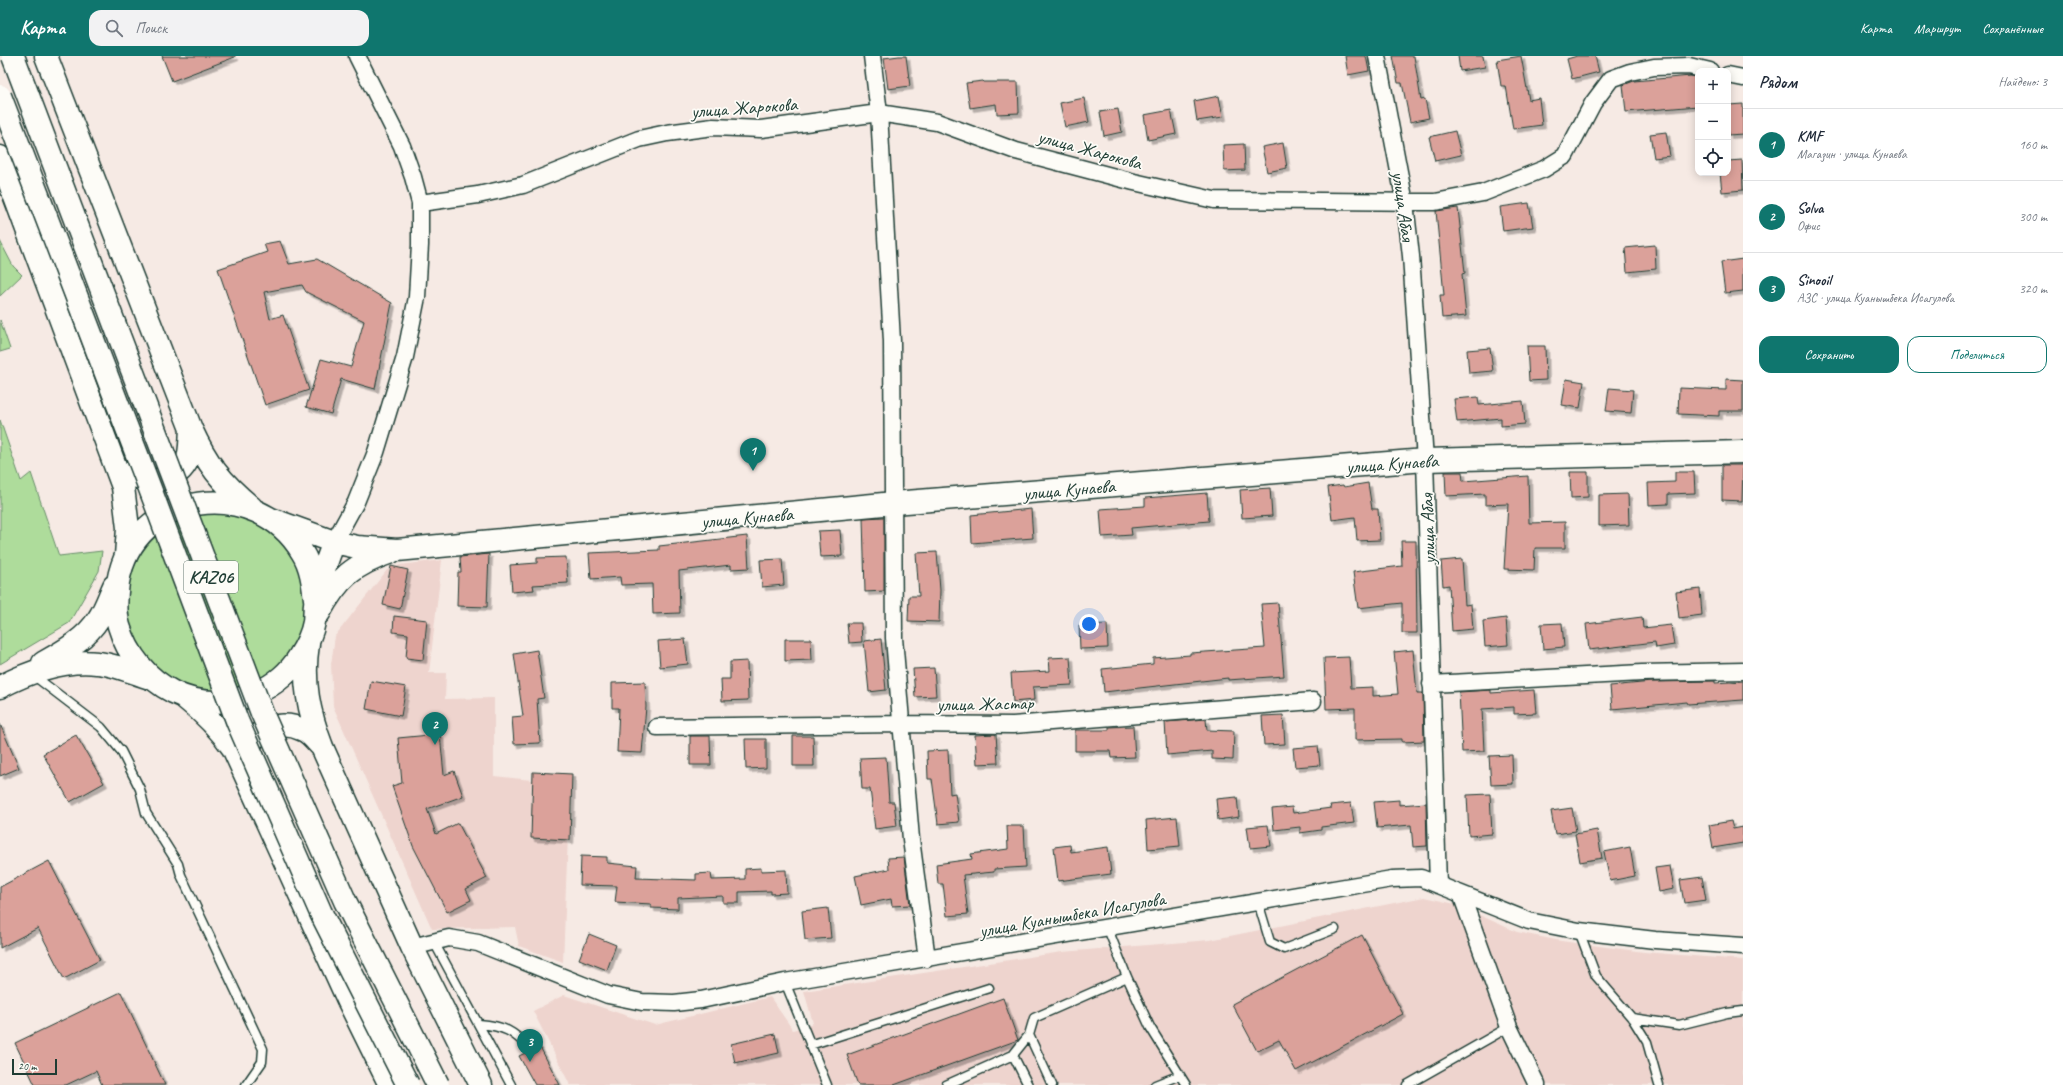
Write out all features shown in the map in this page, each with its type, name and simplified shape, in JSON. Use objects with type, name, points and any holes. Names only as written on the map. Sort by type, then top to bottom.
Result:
[{"type":"main road","name":"KАZ06","points":[[14,56],[262,713],[345,901],[438,1085]]},
{"type":"main road","points":[[46,56],[191,429],[204,456],[218,477],[289,534],[303,553],[312,575],[315,598]]},
{"type":"main road","name":"KАZ06","points":[[0,96],[238,723],[321,913],[408,1085]]},
{"type":"main road","points":[[0,157],[123,487],[127,507],[123,565],[116,596],[117,620],[124,642],[136,662],[152,679],[168,690],[185,697],[206,702],[227,702],[248,697],[268,688],[285,675],[298,658],[330,592],[350,570],[372,558],[398,550]]},
{"type":"main road","points":[[111,452],[132,474],[146,481],[157,481],[179,471],[186,463],[191,429]]},
{"type":"main road","name":"улица Кунаева","points":[[398,550],[894,503],[1425,460],[1743,452]]},
{"type":"main road","points":[[0,687],[29,672],[78,642],[100,618],[123,565],[138,538],[154,523],[172,512],[185,507],[213,502],[235,504],[334,542],[357,547],[398,550]]},
{"type":"main road","points":[[334,542],[326,560],[315,598],[306,675],[312,721],[322,747],[412,948],[481,1085]]},
{"type":"main road","points":[[29,672],[80,662],[98,663],[152,679]]},
{"type":"main road","points":[[185,697],[205,714],[221,731],[233,748],[349,1002],[390,1085]]},
{"type":"main road","points":[[244,773],[245,755],[250,741],[261,731],[274,726],[289,725],[304,730],[322,747]]},
{"type":"street","points":[[334,542],[356,502],[376,452],[405,357],[417,296],[420,245],[420,203],[413,177],[402,146],[357,56]]},
{"type":"street","points":[[872,56],[879,113],[892,340],[894,638],[911,839],[927,959]]},
{"type":"street","name":"улица Абая","points":[[1377,56],[1405,203],[1411,256],[1425,460],[1438,885]]},
{"type":"street","name":"улица Жарокова","points":[[420,203],[478,195],[523,185],[639,139],[667,133],[713,127],[761,129],[879,113],[937,122],[1016,151],[1134,182],[1214,200],[1405,203],[1434,202],[1483,193],[1544,169],[1565,156],[1592,102],[1611,79],[1630,72],[1654,67],[1689,66],[1697,68]]},
{"type":"street","points":[[1731,76],[1743,78]]},
{"type":"street","points":[[1431,684],[1642,673],[1743,672]]},
{"type":"street","name":"улица Жастар","points":[[657,727],[901,724],[1013,725],[1313,701]]},
{"type":"street","name":"улица Куанышбека Исагулова","points":[[412,948],[449,938],[478,943],[608,995],[642,1002],[674,1003],[701,1000],[785,982],[1108,929],[1392,879],[1421,878],[1528,921],[1579,931],[1655,940],[1743,946]]},
{"type":"street","points":[[1461,894],[1509,1027],[1537,1085]]},
{"type":"lane","points":[[29,672],[101,727],[122,751],[140,790],[146,813],[178,864],[181,875],[263,1049],[262,1062],[246,1085]]},
{"type":"lane","points":[[1258,902],[1270,942],[1284,949],[1335,928]]},
{"type":"lane","points":[[1108,929],[1127,977],[1150,1027],[1186,1085]]},
{"type":"lane","points":[[1579,931],[1596,976],[1632,1018],[1647,1042],[1660,1085]]},
{"type":"lane","points":[[434,942],[511,1085]]},
{"type":"lane","points":[[946,1085],[1013,1055],[1029,1035],[1034,1018],[1127,977]]},
{"type":"lane","points":[[785,982],[827,1085]]},
{"type":"lane","points":[[810,1046],[989,988]]},
{"type":"lane","points":[[1632,1018],[1679,1025],[1727,1013],[1743,1011]]},
{"type":"lane","points":[[479,1024],[499,1026],[521,1038],[530,1050]]},
{"type":"lane","points":[[1407,1085],[1509,1027]]},
{"type":"lane","points":[[1029,1035],[1052,1085]]},
{"type":"lane","points":[[1013,1055],[1028,1085]]},
{"type":"lane","points":[[1155,1085],[1180,1075]]},
{"type":"shaded area","points":[[442,560],[429,673],[446,673],[445,699],[494,698],[494,776],[570,784],[563,962],[519,946],[515,927],[432,929],[333,706],[331,664],[335,636],[387,570],[400,565]]},
{"type":"shaded area","points":[[1424,897],[1455,904],[1517,932],[1561,941],[1644,952],[1743,960],[1743,1085],[570,1085],[533,1011],[564,995],[655,1025],[770,997],[793,1030],[813,1023],[804,991],[1062,952],[1210,940]]},
{"type":"green space","points":[[0,241],[13,266],[22,275],[0,296]]},
{"type":"green space","points":[[0,320],[10,349],[0,352]]},
{"type":"green space","points":[[0,420],[21,481],[31,473],[59,556],[102,551],[99,571],[69,623],[0,664]]},
{"type":"green space","points":[[207,513],[225,513],[242,516],[258,523],[273,533],[285,545],[295,560],[302,576],[305,602],[304,619],[299,636],[285,659],[273,671],[258,681],[242,688],[225,691],[207,691],[190,688],[174,681],[159,671],[147,659],[137,644],[130,628],[127,611],[127,593],[130,576],[137,560],[147,545],[159,533],[174,523],[190,516]]},
{"type":"building","points":[[162,56],[235,56],[235,57],[172,81]]},
{"type":"building","points":[[906,56],[910,86],[888,89],[884,58]]},
{"type":"building","points":[[1345,56],[1366,56],[1369,71],[1348,75]]},
{"type":"building","points":[[1393,56],[1414,56],[1421,100],[1425,99],[1429,118],[1410,122],[1402,83],[1398,83]]},
{"type":"building","points":[[1458,56],[1483,56],[1485,67],[1460,71]]},
{"type":"building","points":[[1521,56],[1529,100],[1539,98],[1542,125],[1513,129],[1506,86],[1501,86],[1497,60]]},
{"type":"building","points":[[1577,56],[1595,56],[1599,72],[1572,79],[1567,59]]},
{"type":"building","points":[[1691,76],[1695,77],[1695,106],[1626,112],[1623,85],[1634,81]]},
{"type":"building","points":[[983,81],[1018,82],[1019,113],[997,114],[996,104],[970,108],[966,83]]},
{"type":"building","points":[[1219,96],[1223,117],[1197,121],[1194,101]]},
{"type":"building","points":[[1084,98],[1089,122],[1065,127],[1060,103]]},
{"type":"building","points":[[1743,104],[1743,134],[1731,135],[1731,105]]},
{"type":"building","points":[[1118,109],[1122,132],[1104,136],[1100,112]]},
{"type":"building","points":[[1171,110],[1176,134],[1148,140],[1144,115]]},
{"type":"building","points":[[1455,131],[1461,155],[1435,161],[1429,137]]},
{"type":"building","points":[[1666,132],[1670,156],[1654,158],[1650,134]]},
{"type":"building","points":[[1283,143],[1287,168],[1267,172],[1262,147]]},
{"type":"building","points":[[1244,144],[1245,170],[1224,171],[1223,145]]},
{"type":"building","points":[[1742,160],[1743,190],[1722,192],[1720,176],[1731,176],[1731,161]]},
{"type":"building","points":[[1529,203],[1533,227],[1503,231],[1500,207]]},
{"type":"building","points":[[1458,208],[1465,273],[1462,274],[1466,316],[1442,318],[1440,295],[1444,295],[1436,211]]},
{"type":"building","points":[[280,241],[289,264],[317,259],[392,303],[375,389],[341,379],[331,414],[306,407],[321,359],[351,367],[364,321],[306,292],[302,285],[264,292],[270,319],[283,315],[309,390],[265,405],[218,269],[267,252],[264,244]]},
{"type":"building","points":[[1655,245],[1656,269],[1627,272],[1625,248]]},
{"type":"building","points":[[1743,259],[1743,291],[1725,293],[1721,262]]},
{"type":"building","points":[[1527,346],[1545,346],[1546,380],[1529,381]]},
{"type":"building","points":[[1490,348],[1493,371],[1469,373],[1467,350]]},
{"type":"building","points":[[1566,379],[1584,382],[1580,408],[1562,405]]},
{"type":"building","points":[[1726,379],[1743,380],[1743,411],[1719,411],[1719,416],[1678,414],[1679,388],[1726,390]]},
{"type":"building","points":[[1609,388],[1633,390],[1631,413],[1606,411]]},
{"type":"building","points":[[1478,397],[1479,405],[1523,401],[1525,424],[1501,426],[1501,418],[1457,422],[1454,399]]},
{"type":"building","points":[[1722,465],[1743,465],[1742,501],[1722,500]]},
{"type":"building","points":[[1445,472],[1462,472],[1463,481],[1528,476],[1529,523],[1565,522],[1565,548],[1535,548],[1534,570],[1504,569],[1508,504],[1485,505],[1485,494],[1446,496]]},
{"type":"building","points":[[1570,472],[1588,472],[1588,497],[1571,498]]},
{"type":"building","points":[[1675,472],[1694,472],[1695,493],[1668,494],[1668,504],[1649,505],[1648,483],[1675,482]]},
{"type":"building","points":[[1368,483],[1372,509],[1378,509],[1380,540],[1357,541],[1355,517],[1332,520],[1328,487],[1343,485],[1344,487]]},
{"type":"building","points":[[1270,488],[1272,516],[1242,518],[1240,490]]},
{"type":"building","points":[[1207,493],[1209,521],[1131,528],[1132,535],[1102,537],[1100,509],[1145,506],[1145,498]]},
{"type":"building","points":[[1628,494],[1629,525],[1599,526],[1599,495]]},
{"type":"building","points":[[1031,509],[1033,538],[972,543],[971,515]]},
{"type":"building","points":[[884,517],[884,591],[865,592],[863,518]]},
{"type":"building","points":[[840,530],[842,556],[820,557],[818,531]]},
{"type":"building","points":[[747,536],[749,568],[731,569],[731,565],[679,571],[680,613],[653,614],[652,584],[621,585],[620,577],[591,579],[589,553],[659,550],[659,546]]},
{"type":"building","points":[[1401,541],[1416,541],[1417,633],[1402,633],[1402,603],[1358,608],[1353,572],[1402,566]]},
{"type":"building","points":[[937,552],[940,590],[939,622],[908,621],[909,596],[919,596],[916,553]]},
{"type":"building","points":[[489,554],[487,607],[457,606],[458,572],[461,572],[460,557]]},
{"type":"building","points":[[566,557],[568,583],[533,585],[534,590],[512,592],[510,565],[537,563],[537,558]]},
{"type":"building","points":[[782,559],[784,585],[762,587],[760,560]]},
{"type":"building","points":[[1462,559],[1465,605],[1471,604],[1473,629],[1452,631],[1449,585],[1443,586],[1441,561]]},
{"type":"building","points":[[391,566],[408,570],[400,609],[383,605]]},
{"type":"building","points":[[1700,589],[1702,615],[1679,618],[1676,592]]},
{"type":"building","points":[[1278,603],[1284,676],[1228,680],[1228,678],[1104,692],[1102,669],[1153,664],[1153,658],[1190,655],[1190,653],[1265,648],[1261,604]]},
{"type":"building","points":[[394,616],[427,620],[423,660],[406,658],[408,634],[393,632]]},
{"type":"building","points":[[1642,617],[1643,628],[1671,625],[1674,645],[1656,648],[1655,642],[1589,650],[1586,624]]},
{"type":"building","points":[[1506,618],[1508,645],[1485,647],[1483,621]]},
{"type":"building","points":[[847,623],[861,623],[862,642],[849,643]]},
{"type":"building","points":[[1562,623],[1564,647],[1543,649],[1541,624]]},
{"type":"building","points":[[1107,624],[1108,648],[1080,649],[1079,625]]},
{"type":"building","points":[[685,639],[688,664],[660,667],[658,641]]},
{"type":"building","points":[[785,639],[811,639],[812,660],[785,661]]},
{"type":"building","points":[[881,639],[886,690],[869,692],[864,641]]},
{"type":"building","points":[[537,650],[544,698],[537,699],[540,743],[514,744],[512,717],[523,716],[514,654]]},
{"type":"building","points":[[1413,650],[1417,693],[1423,693],[1424,741],[1402,742],[1402,739],[1355,740],[1355,708],[1326,709],[1324,658],[1349,657],[1351,688],[1373,687],[1373,696],[1398,694],[1394,652]]},
{"type":"building","points":[[1070,657],[1072,685],[1033,687],[1034,700],[1013,702],[1011,673],[1050,671],[1049,658]]},
{"type":"building","points":[[747,661],[748,700],[722,701],[721,679],[730,679],[730,662]]},
{"type":"building","points":[[934,668],[936,696],[915,697],[913,669]]},
{"type":"building","points":[[371,681],[406,687],[401,716],[366,709]]},
{"type":"building","points":[[1715,681],[1715,683],[1743,681],[1743,700],[1688,704],[1687,702],[1612,709],[1610,686],[1652,682]]},
{"type":"building","points":[[645,682],[646,707],[642,753],[617,752],[619,708],[612,708],[612,683]]},
{"type":"building","points":[[1491,690],[1491,693],[1534,690],[1536,713],[1514,714],[1514,707],[1482,709],[1484,751],[1462,752],[1459,692]]},
{"type":"building","points":[[1283,715],[1285,744],[1264,745],[1262,716]]},
{"type":"building","points":[[1206,719],[1207,730],[1234,731],[1233,760],[1212,759],[1212,751],[1167,755],[1165,722]]},
{"type":"building","points":[[0,724],[19,768],[0,776]]},
{"type":"building","points":[[1133,726],[1135,757],[1111,758],[1110,751],[1075,751],[1075,730],[1109,730],[1109,727]]},
{"type":"building","points":[[440,734],[444,775],[454,771],[463,796],[427,809],[436,834],[458,823],[487,878],[466,889],[471,900],[447,912],[413,846],[392,786],[402,783],[398,738]]},
{"type":"building","points":[[996,734],[998,763],[977,764],[975,735]]},
{"type":"building","points":[[76,735],[104,783],[70,802],[43,754]]},
{"type":"building","points":[[690,736],[710,736],[711,765],[690,765]]},
{"type":"building","points":[[793,736],[813,736],[814,766],[793,766]]},
{"type":"building","points":[[745,739],[766,739],[766,768],[746,769]]},
{"type":"building","points":[[1318,746],[1320,765],[1295,767],[1293,748]]},
{"type":"building","points":[[948,750],[950,794],[955,793],[959,822],[938,824],[932,779],[928,779],[927,751]]},
{"type":"building","points":[[1512,755],[1513,784],[1491,785],[1489,756]]},
{"type":"building","points":[[886,757],[889,802],[894,802],[897,826],[875,829],[870,789],[862,789],[860,758]]},
{"type":"building","points":[[533,772],[572,774],[570,840],[531,838]]},
{"type":"building","points":[[1490,794],[1492,834],[1469,836],[1467,795]]},
{"type":"building","points":[[1237,797],[1239,817],[1218,820],[1216,799]]},
{"type":"building","points":[[1399,800],[1399,805],[1426,803],[1427,846],[1413,847],[1411,825],[1377,828],[1374,802]]},
{"type":"building","points":[[1351,803],[1354,823],[1321,827],[1321,830],[1300,833],[1300,827],[1274,830],[1272,809],[1292,807],[1293,813],[1331,808],[1330,805]]},
{"type":"building","points":[[1572,808],[1576,831],[1555,834],[1551,811]]},
{"type":"building","points":[[1177,817],[1180,846],[1148,849],[1146,820]]},
{"type":"building","points":[[1731,821],[1733,829],[1743,827],[1743,843],[1713,848],[1709,825]]},
{"type":"building","points":[[1268,825],[1271,846],[1250,848],[1247,827]]},
{"type":"building","points":[[1007,826],[1024,826],[1026,867],[994,869],[994,872],[963,875],[968,914],[947,916],[943,884],[938,884],[936,864],[972,859],[971,854],[1008,849]]},
{"type":"building","points":[[1597,830],[1602,858],[1580,862],[1575,834]]},
{"type":"building","points":[[1070,845],[1071,852],[1108,847],[1111,874],[1058,881],[1054,847]]},
{"type":"building","points":[[1630,847],[1635,876],[1610,881],[1604,852]]},
{"type":"building","points":[[581,856],[607,857],[607,863],[637,866],[636,878],[696,880],[696,874],[711,873],[712,880],[745,879],[745,869],[761,868],[761,871],[786,870],[787,893],[771,894],[771,891],[739,892],[739,903],[723,903],[723,896],[678,898],[678,909],[651,908],[651,904],[615,902],[617,886],[580,885]]},
{"type":"building","points":[[904,857],[910,905],[892,906],[891,899],[861,905],[855,876],[889,869],[888,858]]},
{"type":"building","points":[[49,861],[100,960],[64,979],[38,928],[0,948],[0,887]]},
{"type":"building","points":[[1670,866],[1674,889],[1659,892],[1655,868]]},
{"type":"building","points":[[1702,877],[1706,900],[1684,903],[1680,880]]},
{"type":"building","points":[[828,908],[831,938],[805,940],[802,911]]},
{"type":"building","points":[[589,934],[616,945],[607,970],[579,959]]},
{"type":"building","points":[[1362,935],[1403,1014],[1296,1071],[1279,1040],[1257,1051],[1232,1004]]},
{"type":"building","points":[[121,992],[165,1085],[102,1085],[96,1071],[66,1085],[35,1085],[15,1043]]},
{"type":"building","points":[[1003,998],[1018,1040],[894,1085],[858,1085],[847,1055]]},
{"type":"building","points":[[775,1034],[779,1053],[735,1063],[731,1044]]},
{"type":"building","points":[[539,1045],[560,1085],[535,1085],[519,1056],[525,1053],[529,1055],[533,1054],[535,1048]]},
{"type":"place","name":"KMF","points":[[753,471]]},
{"type":"place","name":"Solva","points":[[435,745]]},
{"type":"place","name":"Sinooil","points":[[530,1062]]}]
